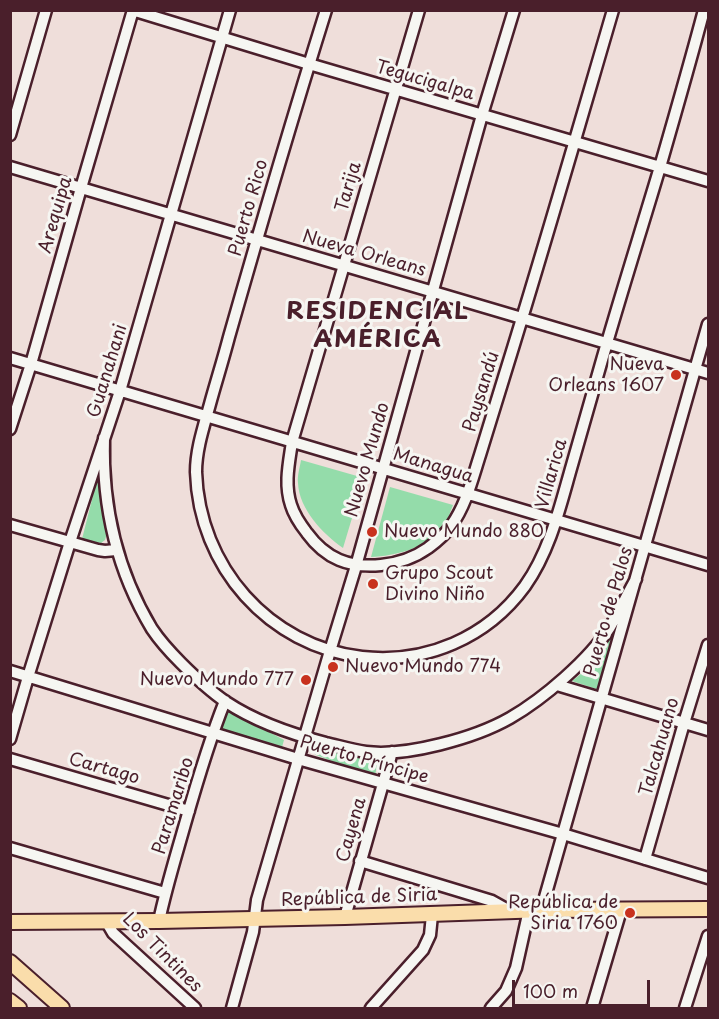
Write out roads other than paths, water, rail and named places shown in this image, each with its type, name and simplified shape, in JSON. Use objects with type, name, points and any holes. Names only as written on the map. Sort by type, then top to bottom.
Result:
[{"type":"main road","name":"República de Siria","points":[[10,922],[432,915],[529,910],[708,909]]},
{"type":"main road","points":[[10,962],[62,1008]]},
{"type":"main road","points":[[10,1000],[20,1008]]},
{"type":"street","points":[[10,135],[46,10]]},
{"type":"street","name":"Guanahani","points":[[10,739],[70,542],[120,391],[230,10]]},
{"type":"street","name":"Puerto Rico","points":[[207,416],[256,239],[326,10]]},
{"type":"street","name":"Tarija","points":[[292,442],[419,10]]},
{"type":"street","name":"Nuevo Mundo","points":[[232,1008],[253,932],[257,900],[356,566],[482,115],[514,10]]},
{"type":"street","name":"Paysandú","points":[[292,442],[287,470],[287,490],[291,507],[312,540],[327,554],[356,566],[404,561],[421,553],[449,529],[468,494],[523,317],[613,10]]},
{"type":"street","name":"Villarica","points":[[207,416],[196,460],[196,477],[207,534],[233,582],[248,600],[269,619],[293,635],[330,651],[370,658],[422,655],[470,636],[487,625],[501,613],[525,585],[543,554],[556,520],[704,10]]},
{"type":"street","name":"Tegucigalpa","points":[[133,11],[708,181]]},
{"type":"street","name":"Arequipa","points":[[10,429],[133,11]]},
{"type":"street","name":"Nueva Orleans","points":[[10,167],[708,373]]},
{"type":"street","name":"Puerto de Palos","points":[[544,910],[545,897],[708,324]]},
{"type":"street","name":"Managua","points":[[10,358],[708,565]]},
{"type":"street","points":[[104,438],[105,484],[116,550],[142,612],[153,631],[196,678],[225,701],[248,715],[305,737],[367,752],[392,752],[446,742],[509,719],[557,685],[597,644],[610,627],[636,579]]},
{"type":"street","points":[[10,525],[105,551],[116,550]]},
{"type":"street","name":"Talcahuano","points":[[645,859],[708,645]]},
{"type":"street","name":"Puerto Príncipe","points":[[10,671],[298,759],[563,834],[708,878]]},
{"type":"street","points":[[557,685],[708,730]]},
{"type":"street","name":"Paramaribo","points":[[159,921],[189,811],[225,701]]},
{"type":"street","name":"Cayena","points":[[345,917],[392,752]]},
{"type":"street","name":"Cartago","points":[[10,759],[189,811]]},
{"type":"street","points":[[10,848],[165,893]]},
{"type":"street","points":[[360,861],[492,902],[510,911]]},
{"type":"street","points":[[491,1008],[506,991],[516,968],[529,910]]},
{"type":"street","points":[[592,1008],[621,910]]},
{"type":"street","points":[[371,1008],[423,950],[430,935],[432,915]]},
{"type":"street","name":"Los Tintines","points":[[106,921],[112,933],[195,1008]]},
{"type":"street","points":[[685,1008],[708,936]]},
{"type":"place","name":"Nueva Orleans 1607","points":[[676,375]]},
{"type":"place","name":"Nuevo Mundo 880","points":[[372,532]]},
{"type":"place","name":"Grupo Scout Divino Niño","points":[[373,584]]},
{"type":"place","name":"Nuevo Mundo 774","points":[[333,667]]},
{"type":"place","name":"Nuevo Mundo 777","points":[[306,680]]},
{"type":"place","name":"República de Siria 1760","points":[[630,913]]},
{"type":"district","name":"RESIDENCIAL AMÉRICA","points":[[378,326]]}]
